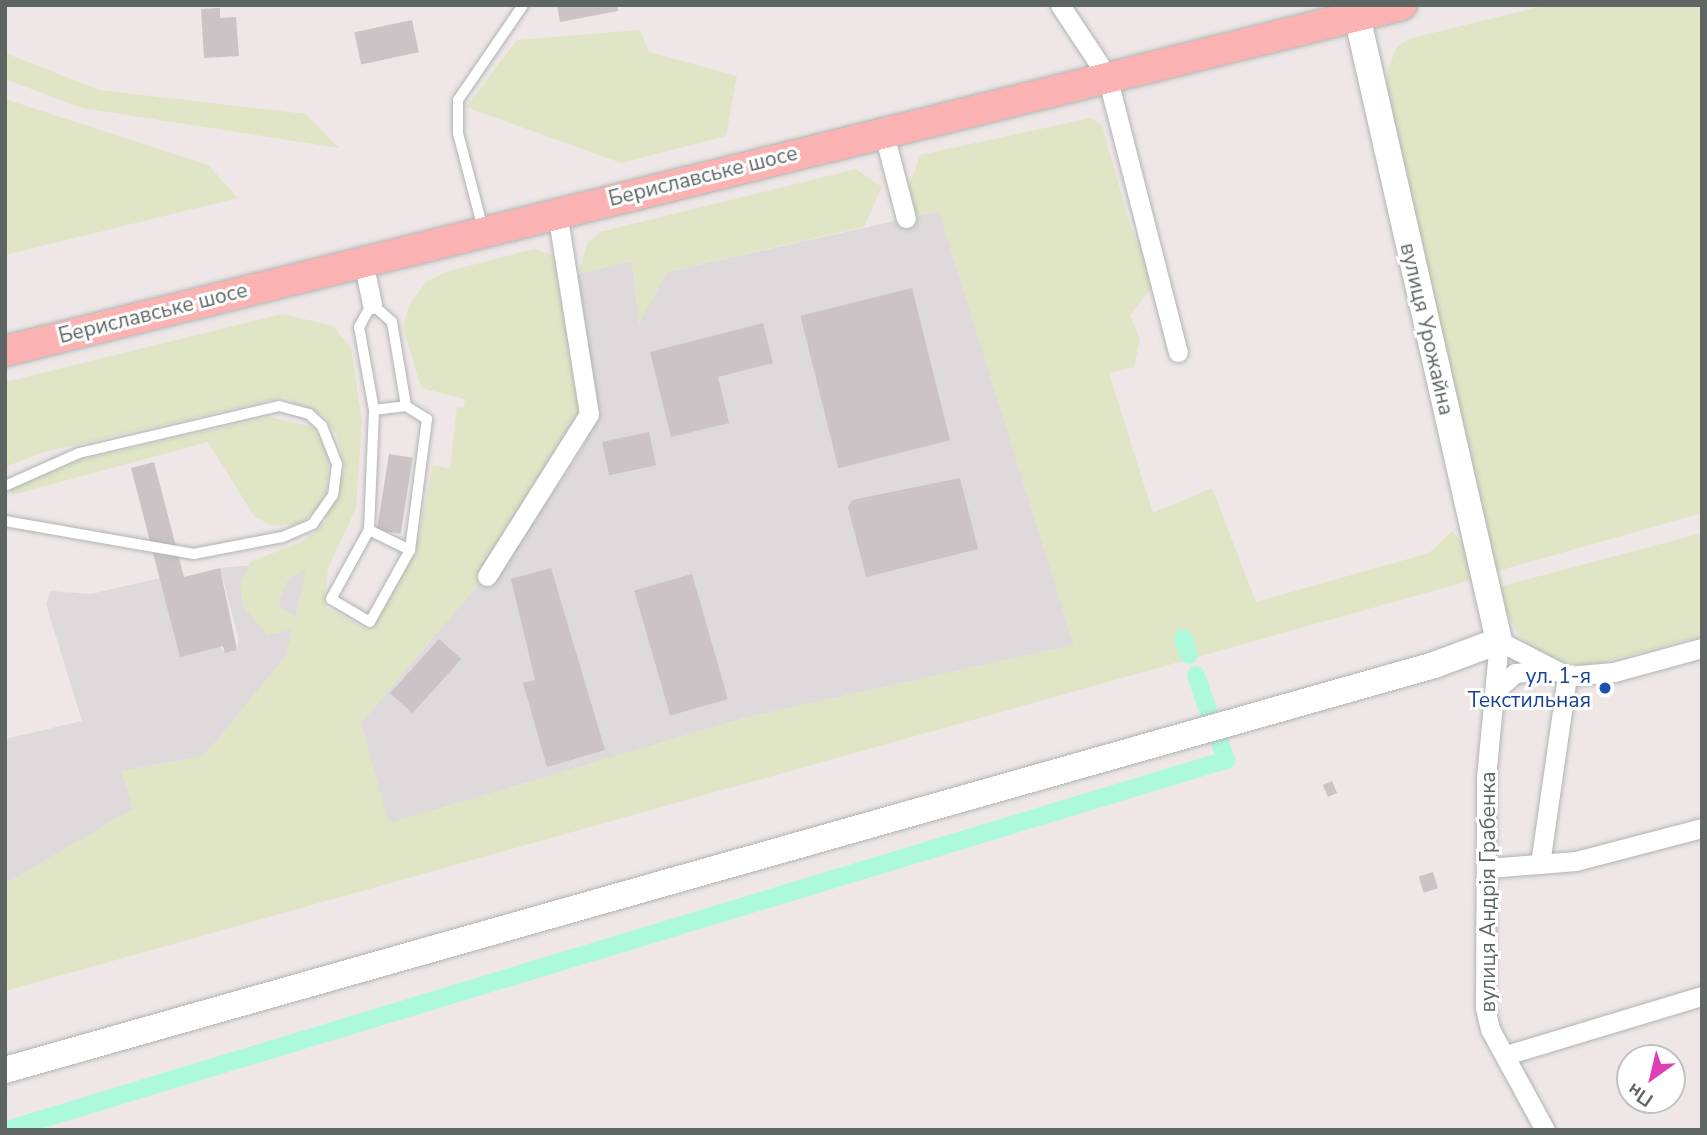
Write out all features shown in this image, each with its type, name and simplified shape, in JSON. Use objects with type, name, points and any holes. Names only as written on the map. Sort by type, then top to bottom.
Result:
[{"type":"main road","name":"Бериславське шосе","points":[[5,351],[484,233],[883,130],[1402,5]]},
{"type":"street","points":[[1060,5],[1107,76],[1178,352]]},
{"type":"street","name":"вулиця Урожайна","points":[[1357,16],[1499,641]]},
{"type":"street","points":[[883,130],[905,218]]},
{"type":"street","points":[[487,576],[589,414],[557,213]]},
{"type":"street","points":[[363,261],[372,304]]},
{"type":"street","points":[[5,1070],[1421,669],[1499,641],[1547,670],[1567,676],[1615,672],[1702,648]]},
{"type":"street","name":"вулиця Андрія Грабенка","points":[[1499,641],[1486,778],[1488,868],[1485,1007],[1506,1055],[1545,1130]]},
{"type":"street","points":[[1494,692],[1515,673],[1547,670]]},
{"type":"street","points":[[1540,864],[1567,676]]},
{"type":"street","points":[[1488,868],[1576,861],[1702,828]]},
{"type":"street","points":[[1506,1055],[1702,996]]},
{"type":"lane","points":[[484,233],[457,133],[457,100],[523,5]]},
{"type":"lane","points":[[374,411],[406,406],[428,419],[410,550],[370,622],[331,599],[369,530],[374,411],[359,327],[372,304],[392,322],[406,406]]},
{"type":"lane","points":[[5,486],[79,453],[279,406],[309,414],[322,426],[337,479],[326,509],[299,532],[194,554],[5,521]]},
{"type":"lane","points":[[369,530],[410,550]]},
{"type":"shaded area","points":[[939,211],[1074,645],[744,718],[388,824],[361,723],[481,581],[491,585],[582,449],[595,417],[578,274],[632,261],[639,323],[667,272]]},
{"type":"shaded area","points":[[309,560],[286,656],[204,756],[122,771],[133,809],[5,884],[5,739],[82,721],[46,604],[51,591],[91,594],[160,578],[226,653],[237,650],[239,640],[220,568]]},
{"type":"green space","points":[[1546,5],[1702,5],[1702,513],[1494,572],[1385,97],[1387,73],[1396,48],[1408,39]]},
{"type":"green space","points":[[640,30],[649,52],[737,76],[726,136],[621,163],[466,107],[517,40]]},
{"type":"green space","points":[[5,53],[99,90],[306,114],[339,148],[82,108],[5,79]]},
{"type":"green space","points":[[5,99],[208,165],[238,198],[5,255]]},
{"type":"green space","points":[[1091,118],[1102,125],[1130,225],[1155,284],[1130,315],[1140,339],[1134,367],[1109,373],[1153,513],[1212,488],[1256,602],[1429,553],[1452,531],[1463,543],[1472,580],[5,991],[5,884],[133,809],[122,771],[204,756],[286,656],[292,630],[267,635],[243,606],[240,586],[250,562],[303,541],[324,524],[345,469],[337,435],[323,415],[284,397],[44,452],[5,467],[5,382],[283,314],[333,326],[351,348],[362,421],[356,508],[328,569],[325,597],[327,608],[368,630],[416,548],[433,465],[450,469],[457,407],[464,408],[465,399],[421,388],[403,327],[409,305],[426,282],[445,272],[534,249],[555,256],[584,417],[477,577],[481,581],[361,723],[389,823],[744,718],[1074,645],[939,211],[915,216],[909,187],[920,155]],"holes":[[[306,570],[296,616],[279,606],[281,596],[289,578]]]},
{"type":"green space","points":[[856,169],[882,187],[864,227],[667,272],[639,324],[632,261],[578,274],[587,244],[600,232]]},
{"type":"green space","points":[[269,417],[313,427],[329,456],[326,500],[302,523],[272,526],[254,516],[208,442],[12,495],[10,489],[76,461]]},
{"type":"green space","points":[[1702,533],[1702,636],[1585,667],[1541,655],[1518,634],[1501,602],[1499,587]]},
{"type":"building","points":[[557,5],[617,5],[618,11],[560,22]]},
{"type":"building","points":[[220,8],[220,18],[236,17],[239,56],[204,58],[201,9]]},
{"type":"building","points":[[412,20],[419,52],[361,65],[354,32]]},
{"type":"building","points":[[912,288],[950,440],[838,468],[800,316]]},
{"type":"building","points":[[763,323],[773,363],[718,377],[729,423],[671,437],[650,352]]},
{"type":"building","points":[[649,432],[656,465],[609,475],[602,442]]},
{"type":"building","points":[[389,454],[413,458],[401,534],[377,530]]},
{"type":"building","points":[[154,462],[184,577],[220,568],[237,650],[225,653],[223,646],[180,657],[131,468]]},
{"type":"building","points":[[960,478],[978,549],[866,577],[848,507],[852,500]]},
{"type":"building","points":[[551,568],[605,750],[547,767],[523,683],[535,680],[511,579]]},
{"type":"building","points":[[692,574],[728,699],[670,716],[634,591]]},
{"type":"building","points":[[439,639],[461,659],[412,713],[390,693]]},
{"type":"building","points":[[1332,781],[1337,793],[1328,797],[1323,785]]},
{"type":"building","points":[[1433,872],[1438,888],[1424,893],[1419,876]]},
{"type":"waterway","points":[[1183,638],[1189,655]]},
{"type":"waterway","points":[[1196,675],[1209,713]]},
{"type":"waterway","points":[[6,1130],[1226,760],[1219,740]]},
{"type":"place","name":"ул. 1-я Текстильная","points":[[1605,688]]}]
